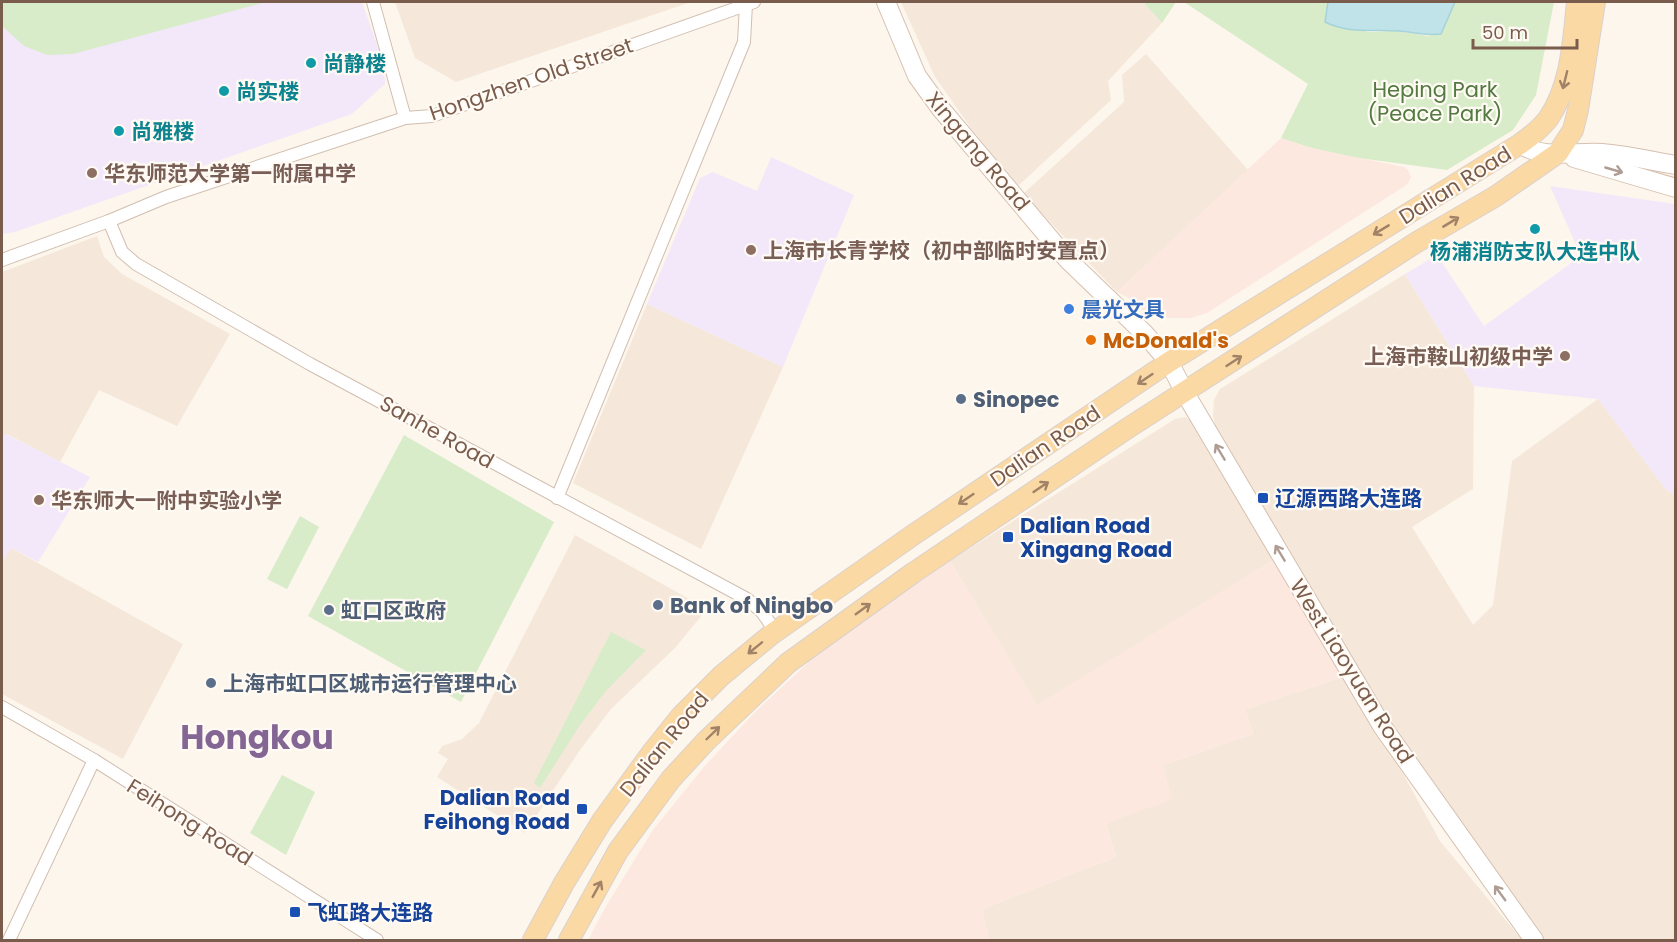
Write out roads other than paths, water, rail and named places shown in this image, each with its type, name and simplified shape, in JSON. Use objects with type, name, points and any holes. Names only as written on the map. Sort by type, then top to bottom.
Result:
[{"type":"main road","name":"Dalian Road","points":[[533,940],[602,821],[681,716],[721,676],[776,632],[913,535],[1169,362],[1520,144],[1546,120],[1559,100],[1565,81],[1577,2]]},
{"type":"main road","name":"Dalian Road","points":[[569,940],[618,851],[671,779],[706,741],[788,663],[913,573],[1185,393],[1408,249],[1496,196],[1558,153],[1573,130],[1578,110],[1595,2]]},
{"type":"street","points":[[373,2],[405,118]]},
{"type":"street","name":"Xingang Road","points":[[886,2],[917,76],[941,109],[1068,260],[1145,334],[1169,362],[1185,393]]},
{"type":"street","points":[[557,498],[744,42],[750,3]]},
{"type":"street","name":"Hongzhen Old Street","points":[[2,260],[109,221],[166,197],[405,118],[432,116],[750,3]]},
{"type":"street","points":[[1520,144],[1532,151],[1602,153],[1676,165]]},
{"type":"street","points":[[1558,153],[1676,188]]},
{"type":"street","name":"Sanhe Road","points":[[109,221],[117,244],[126,258],[321,369],[747,599],[762,612],[776,632]]},
{"type":"street","name":"West Liaoyuan Road","points":[[1185,393],[1382,726],[1534,940]]},
{"type":"street","name":"Feihong Road","points":[[2,707],[93,760],[377,940]]},
{"type":"street","points":[[9,940],[93,760]]},
{"type":"water","points":[[1328,2],[1455,2],[1441,34],[1430,35],[1399,31],[1352,30],[1334,26],[1325,22]]},
{"type":"place","name":"尚静楼","points":[[311,63]]},
{"type":"place","name":"尚实楼","points":[[224,91]]},
{"type":"place","name":"尚雅楼","points":[[119,131]]},
{"type":"place","name":"华东师范大学第一附属中学","points":[[92,173]]},
{"type":"place","name":"杨浦消防支队大连中队","points":[[1535,229]]},
{"type":"place","name":"上海市长青学校（初中部临时安置点）","points":[[751,250]]},
{"type":"place","name":"晨光文具","points":[[1069,309]]},
{"type":"place","name":"McDonald's","points":[[1091,340]]},
{"type":"place","name":"上海市鞍山初级中学","points":[[1565,356]]},
{"type":"place","name":"Sinopec","points":[[961,399]]},
{"type":"place","name":"辽源西路大连路","points":[[1263,498]]},
{"type":"place","name":"华东师大一附中实验小学","points":[[39,500]]},
{"type":"place","name":"Dalian Road Xingang Road","points":[[1008,537]]},
{"type":"place","name":"Bank of Ningbo","points":[[658,605]]},
{"type":"place","name":"虹口区政府","points":[[329,610]]},
{"type":"place","name":"上海市虹口区城市运行管理中心","points":[[211,683]]},
{"type":"place","name":"Dalian Road Feihong Road","points":[[582,809]]},
{"type":"place","name":"飞虹路大连路","points":[[295,912]]},
{"type":"district","name":"Hongkou","points":[[257,737]]},
{"type":"park label","name":"Heping Park (Peace Park)","points":[[1435,101]]}]
